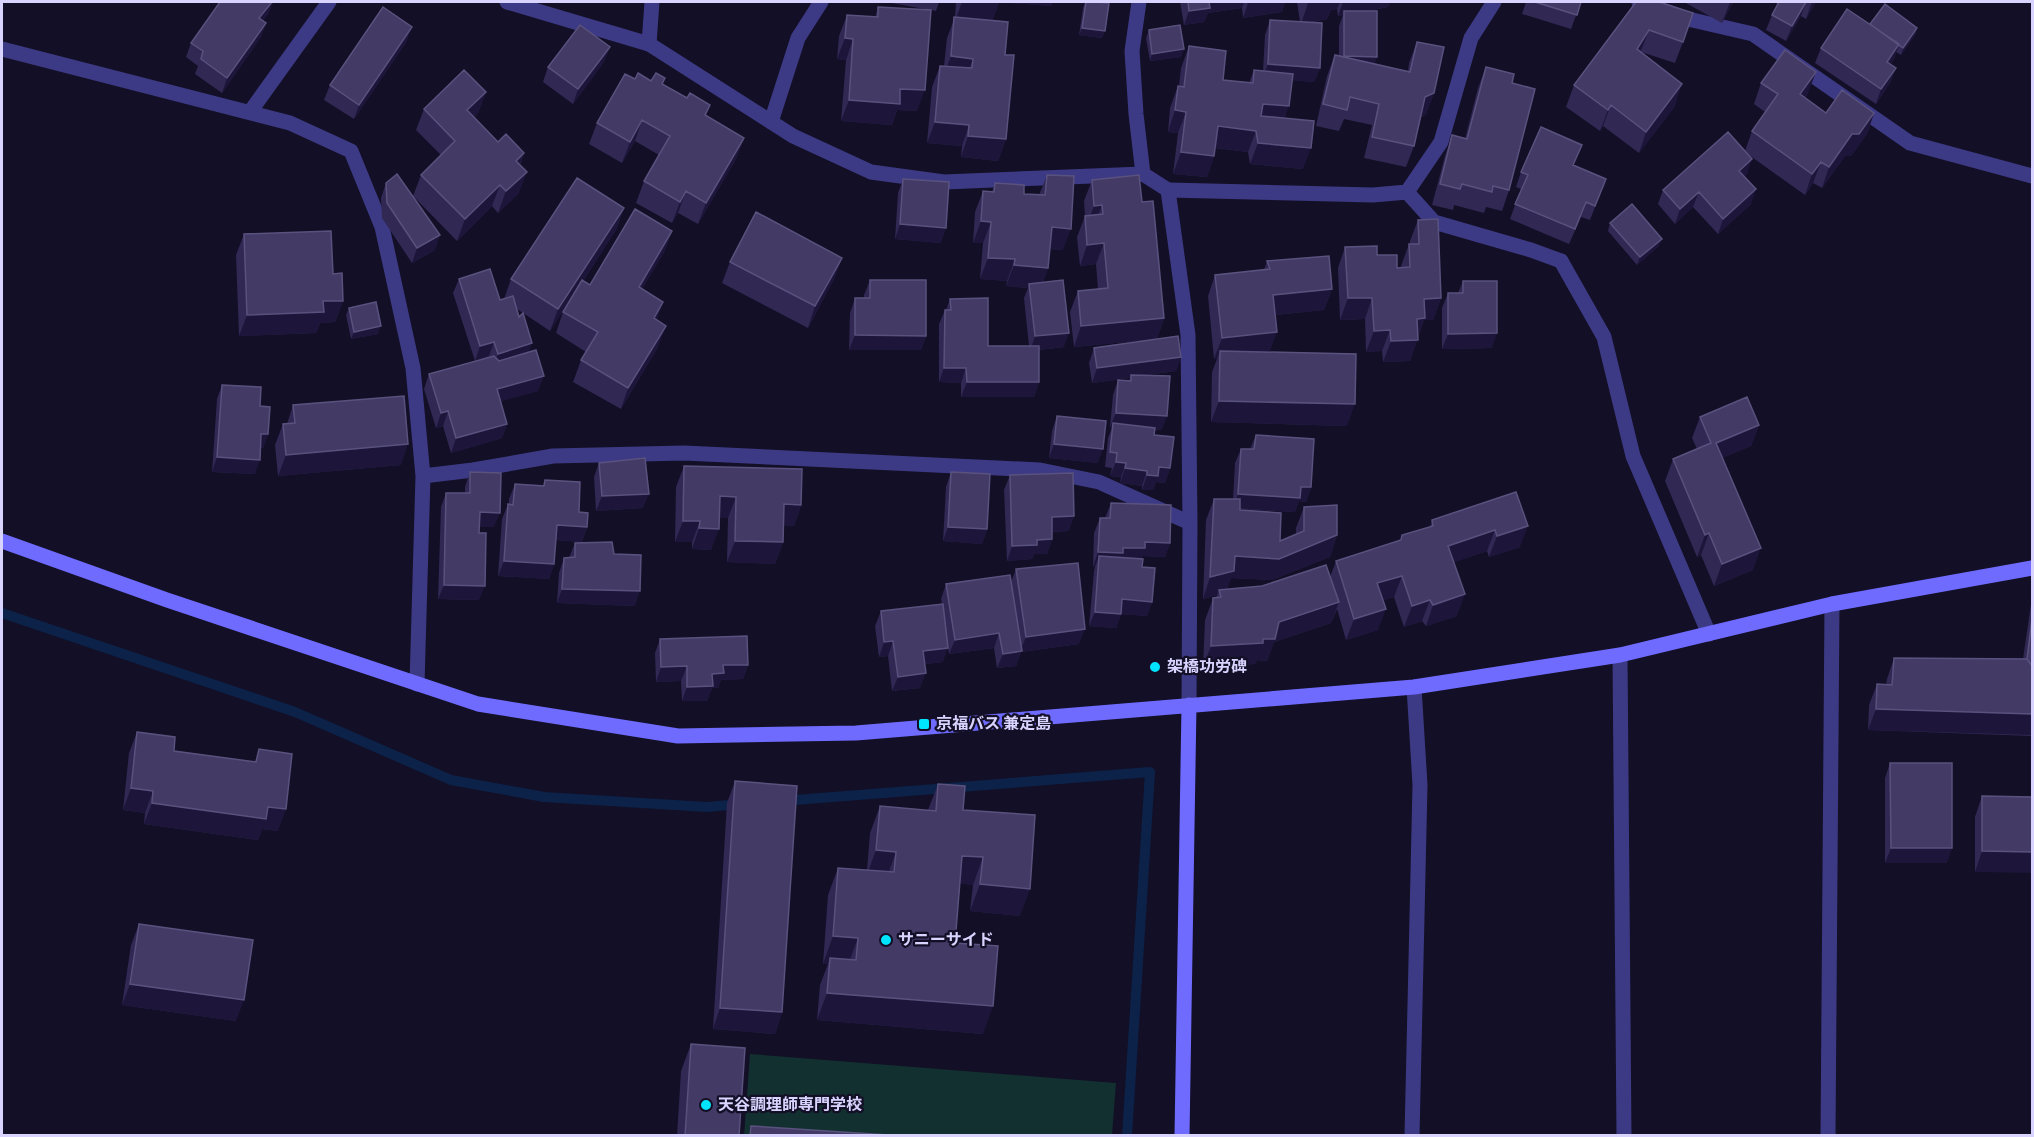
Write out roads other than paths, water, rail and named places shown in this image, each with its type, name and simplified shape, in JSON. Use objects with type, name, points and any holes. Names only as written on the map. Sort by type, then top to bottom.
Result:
[{"type":"street","points":[[250,112],[329,2]]},
{"type":"street","points":[[507,2],[649,44],[793,136],[871,172],[944,182],[1143,174],[1168,190],[1373,195],[1407,192]]},
{"type":"street","points":[[649,44],[652,2]]},
{"type":"street","points":[[771,122],[798,38],[821,2]]},
{"type":"street","points":[[1139,2],[1132,51],[1143,174]]},
{"type":"street","points":[[1407,192],[1441,142],[1471,38],[1494,2]]},
{"type":"street","points":[[1639,2],[1688,19],[1753,34],[1910,143],[2032,176]]},
{"type":"street","points":[[2,49],[290,123],[351,151],[382,227],[413,368],[423,476],[417,684]]},
{"type":"street","points":[[1168,190],[1188,334],[1189,705],[1182,1136]]},
{"type":"street","points":[[1407,192],[1434,222],[1561,261],[1604,338],[1633,456],[1709,634]]},
{"type":"street","points":[[423,476],[553,456],[684,453],[1040,470],[1099,482],[1190,523]]},
{"type":"street","points":[[2,541],[167,600],[478,704],[678,736],[856,733],[1414,687],[1620,655],[1832,604],[2032,568]]},
{"type":"street","points":[[1828,1136],[1832,604]]},
{"type":"street","points":[[1620,655],[1624,1136]]},
{"type":"street","points":[[1412,1136],[1420,785],[1414,687]]},
{"type":"waterway","points":[[2,613],[295,712],[451,780],[544,797],[707,807],[740,804]]},
{"type":"waterway","points":[[782,801],[1150,772],[1127,1136]]},
{"type":"place","name":"架橋功労碑","points":[[1155,667]]},
{"type":"place","name":"京福バス 兼定島","points":[[924,724]]},
{"type":"place","name":"サニーサイド","points":[[886,940]]},
{"type":"place","name":"天谷調理師専門学校","points":[[706,1105]]}]
